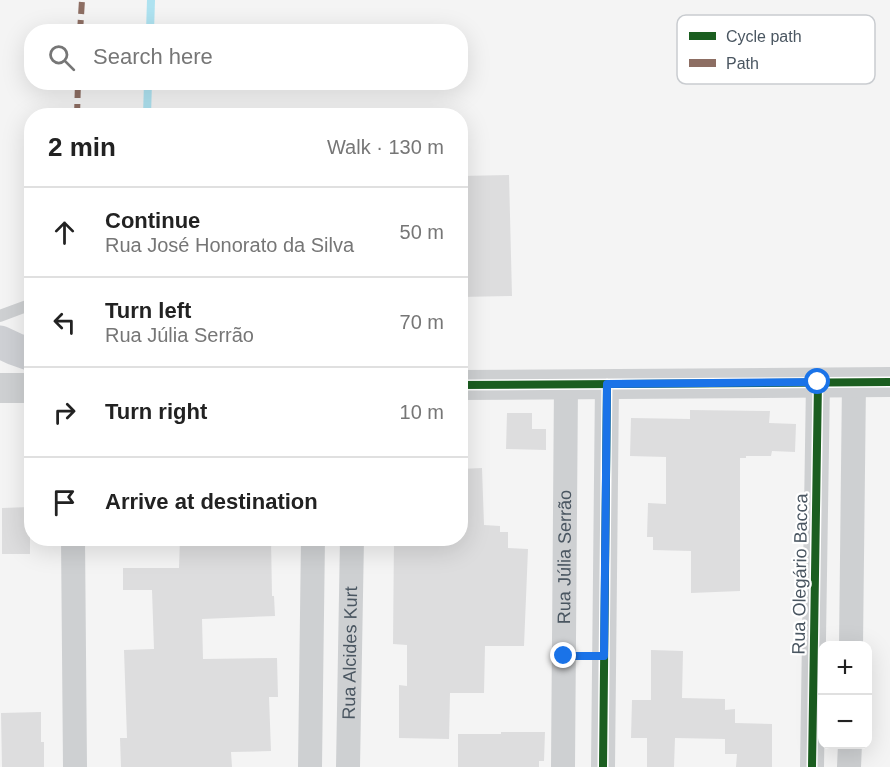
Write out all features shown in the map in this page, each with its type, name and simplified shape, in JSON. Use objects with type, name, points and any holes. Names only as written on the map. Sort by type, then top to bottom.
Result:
[{"type":"main road","points":[[0,342],[24,352]]},
{"type":"street","name":"Rua Olegário Bacca","points":[[812,767],[818,382]]},
{"type":"street","points":[[851,641],[854,382]]},
{"type":"street","points":[[468,385],[890,382]]},
{"type":"street","name":"Rua Júlia Serrão","points":[[563,767],[566,384]]},
{"type":"street","points":[[603,767],[607,384]]},
{"type":"street","points":[[73,546],[75,767]]},
{"type":"street","points":[[310,767],[313,546]]},
{"type":"street","name":"Rua Alcides Kurt","points":[[348,767],[352,546]]},
{"type":"street","points":[[564,656],[604,656]]},
{"type":"street","points":[[849,767],[850,749]]},
{"type":"lane","points":[[0,316],[24,307]]},
{"type":"building","points":[[509,175],[512,296],[468,297],[468,176]]},
{"type":"building","points":[[690,410],[770,411],[769,423],[796,424],[795,452],[772,451],[771,456],[740,458],[740,591],[691,593],[691,551],[653,550],[653,537],[647,537],[648,503],[666,504],[666,457],[630,456],[631,418],[690,419]]},
{"type":"building","points":[[507,413],[532,413],[532,429],[546,429],[546,450],[506,449]]},
{"type":"building","points":[[482,468],[484,525],[500,526],[500,532],[508,532],[508,548],[528,549],[524,646],[485,646],[484,693],[450,693],[449,739],[399,738],[399,685],[407,686],[407,645],[393,644],[394,546],[468,546],[468,469]]},
{"type":"building","points":[[24,507],[24,546],[30,546],[30,554],[2,554],[2,508]]},
{"type":"building","points":[[180,546],[271,546],[272,596],[274,596],[275,616],[202,619],[203,659],[277,658],[278,697],[269,697],[271,751],[231,752],[232,767],[121,767],[120,738],[127,738],[124,650],[154,649],[152,590],[123,590],[123,568],[179,568]]},
{"type":"building","points":[[651,650],[683,651],[682,698],[725,699],[725,710],[735,709],[735,723],[772,724],[772,767],[736,767],[737,754],[725,754],[725,739],[675,738],[674,767],[647,767],[647,738],[631,738],[632,700],[651,700]]},
{"type":"building","points":[[41,712],[44,767],[2,767],[1,713]]},
{"type":"building","points":[[501,732],[545,732],[544,761],[539,761],[539,767],[458,767],[458,734],[501,734]]},
{"type":"waterway","points":[[150,24],[151,0]]},
{"type":"waterway","points":[[147,108],[148,90]]},
{"type":"marked path","points":[[80,24],[82,0]]},
{"type":"marked path","points":[[77,108],[78,90]]},
{"type":"cycle path","points":[[812,767],[818,382]]},
{"type":"cycle path","points":[[468,385],[890,382]]},
{"type":"cycle path","points":[[603,767],[607,384]]},
{"type":"route","points":[[564,656],[604,656],[607,384],[818,382]]}]
